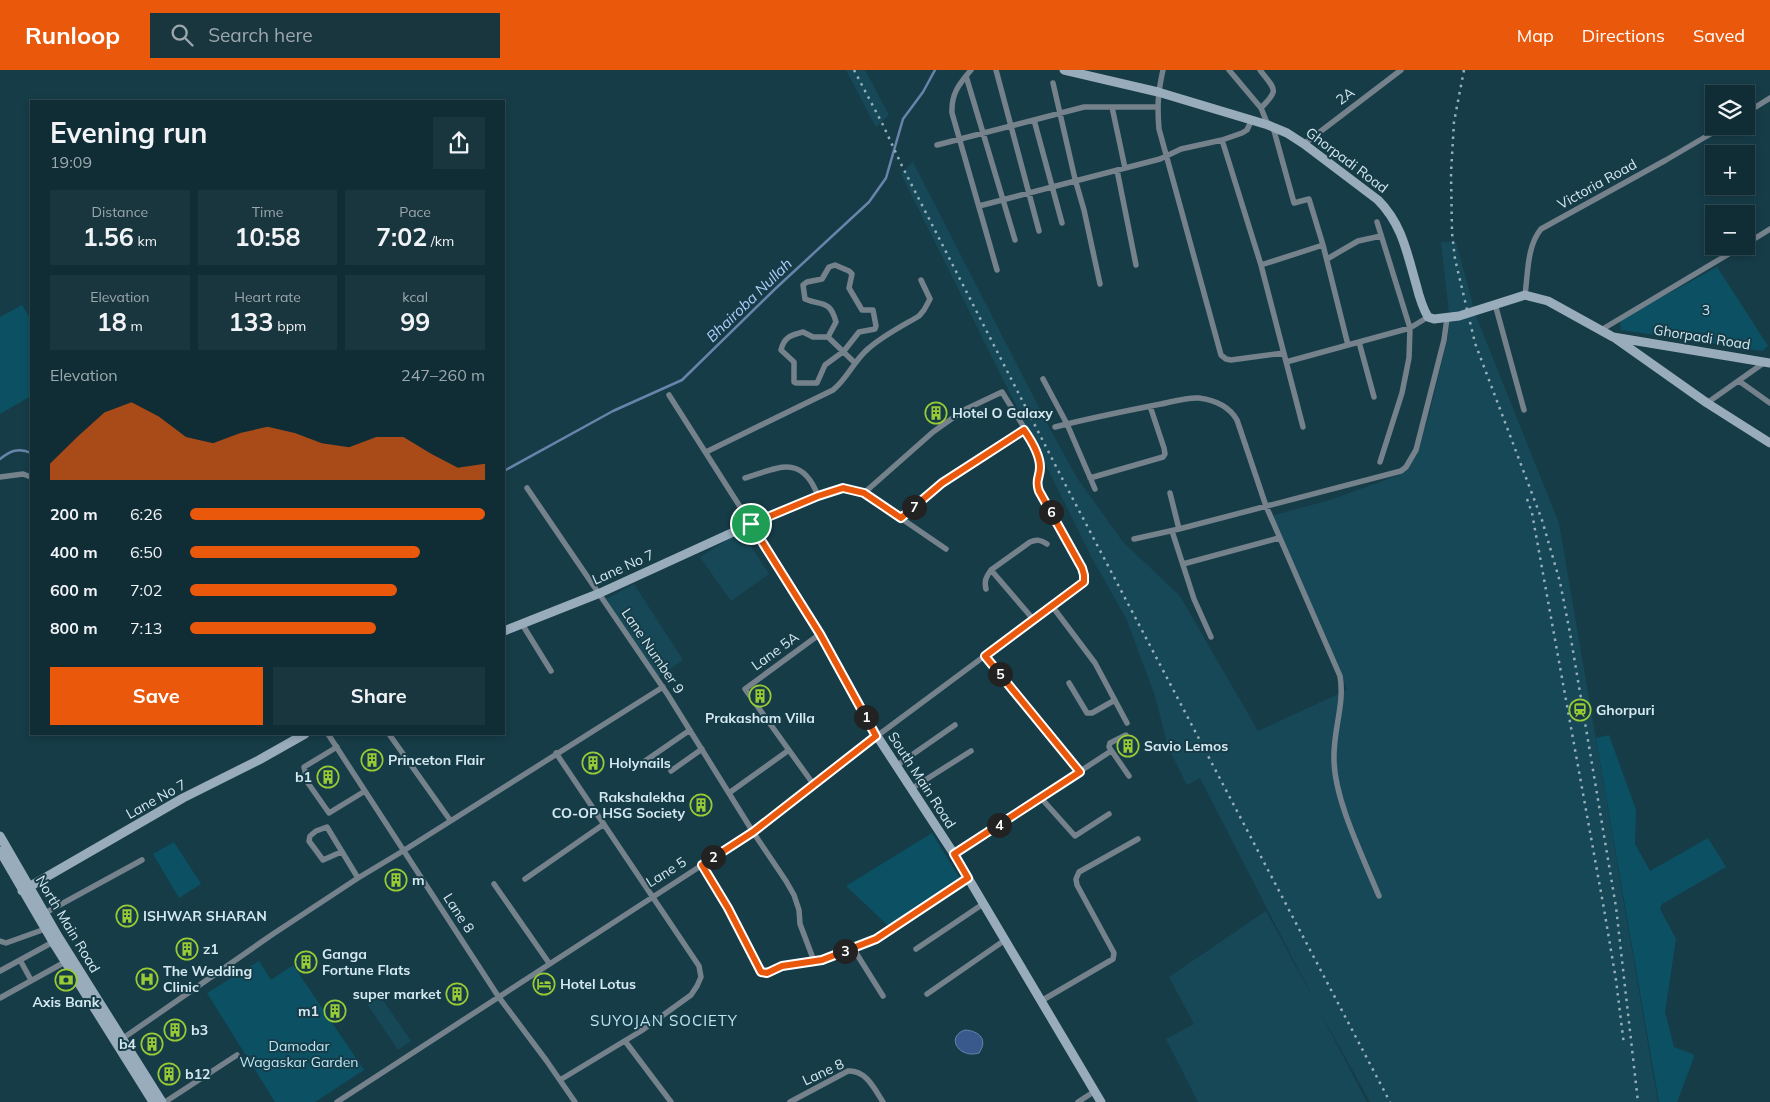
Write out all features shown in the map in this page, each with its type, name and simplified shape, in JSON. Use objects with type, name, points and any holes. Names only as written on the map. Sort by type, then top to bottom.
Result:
[{"type":"main road","name":"Ghorpadi Road","points":[[1064,70],[1158,92],[1252,119],[1271,126],[1304,144],[1378,200],[1388,210],[1402,235],[1422,305],[1428,317]]},
{"type":"main road","name":"Ghorpadi Road","points":[[1525,294],[1548,301],[1613,337],[1769,361]]},
{"type":"main road","points":[[1428,317],[1447,318],[1459,316],[1525,294]]},
{"type":"main road","points":[[1613,337],[1707,403],[1770,444]]},
{"type":"main road","name":"Lane No 7","points":[[505,631],[600,593],[751,524]]},
{"type":"main road","name":"South Main Road","points":[[751,524],[820,634],[876,736],[954,854],[1101,1102]]},
{"type":"main road","name":"Lane No 7","points":[[26,889],[184,798],[303,735]]},
{"type":"main road","name":"North Main Road","points":[[0,836],[2,851],[26,889],[45,913],[153,1102]]},
{"type":"main road","name":"North Main Road","points":[[26,889],[52,942],[163,1102]]},
{"type":"street","points":[[971,70],[958,86],[952,104],[952,113],[997,270]]},
{"type":"street","points":[[996,70],[1039,232]]},
{"type":"street","points":[[1164,70],[1158,92],[1157,107],[1160,129],[1221,355],[1226,360],[1232,360],[1284,353]]},
{"type":"street","points":[[1229,70],[1261,108],[1271,126],[1294,203],[1309,199],[1323,244],[1348,345]]},
{"type":"street","points":[[1260,70],[1274,92],[1273,96],[1261,108]]},
{"type":"street","name":"2A","points":[[1304,144],[1401,70]]},
{"type":"street","points":[[966,76],[1015,240]]},
{"type":"street","points":[[1053,83],[1100,284]]},
{"type":"street","points":[[1755,107],[1770,98]]},
{"type":"street","points":[[937,145],[1084,107],[1157,107]]},
{"type":"street","points":[[1112,107],[1125,168]]},
{"type":"street","points":[[979,206],[1075,179],[1125,168],[1181,150],[1222,140],[1246,130],[1252,119]]},
{"type":"street","points":[[1034,120],[1062,223]]},
{"type":"street","name":"Victoria Road","points":[[1525,294],[1532,245],[1541,229],[1709,135]]},
{"type":"street","points":[[1222,140],[1261,265],[1303,427]]},
{"type":"street","points":[[1117,170],[1136,265]]},
{"type":"street","points":[[1377,222],[1410,328],[1409,358],[1402,393],[1380,462]]},
{"type":"street","points":[[1755,238],[1770,229]]},
{"type":"street","points":[[1327,259],[1358,241],[1381,236]]},
{"type":"street","points":[[1261,265],[1323,244]]},
{"type":"street","points":[[1601,330],[1727,255]]},
{"type":"street","points":[[828,337],[836,322],[835,319],[825,304],[805,299],[803,285],[807,282],[822,279],[829,267],[835,265],[852,274],[849,288],[860,308],[873,310],[876,326],[872,331],[859,332],[844,351],[825,365],[817,383],[794,382],[794,362],[781,350],[789,336],[803,332],[813,337],[828,337],[844,351],[855,363]]},
{"type":"street","points":[[706,452],[833,390],[840,384],[868,348],[919,316],[924,310],[930,299],[920,280]]},
{"type":"street","points":[[1495,304],[1524,410]]},
{"type":"street","points":[[1286,362],[1410,328],[1428,317]]},
{"type":"street","points":[[1134,539],[1172,531],[1396,472],[1406,467],[1416,450],[1444,340],[1447,318]]},
{"type":"street","points":[[1359,342],[1374,397]]},
{"type":"street","points":[[1707,403],[1769,361]]},
{"type":"street","points":[[1043,379],[1067,424],[1095,489]]},
{"type":"street","points":[[1739,381],[1770,403]]},
{"type":"street","points":[[864,493],[933,432],[964,410],[1002,392],[1024,430],[942,483],[901,518]]},
{"type":"street","points":[[669,395],[751,524],[818,496],[843,488],[864,493],[946,549]]},
{"type":"street","points":[[1055,427],[1150,406],[1198,398],[1226,407],[1237,420],[1266,506],[1340,676],[1342,695],[1334,758],[1336,779],[1344,809],[1379,896]]},
{"type":"street","points":[[1090,478],[1163,457],[1165,454],[1150,406]]},
{"type":"street","name":"Lane 5","points":[[337,1102],[653,895],[753,832],[876,736],[1084,582],[1082,568],[1039,491],[1037,484],[1040,468],[1038,457],[1024,430]]},
{"type":"street","points":[[745,478],[781,467],[791,466],[801,471],[811,480],[818,496]]},
{"type":"street","points":[[0,477],[23,474],[30,477]]},
{"type":"street","name":"Lane Number 9","points":[[527,488],[663,687],[753,832],[786,881],[794,895],[799,910],[800,924],[814,962]]},
{"type":"street","points":[[1170,493],[1179,529]]},
{"type":"street","points":[[1172,531],[1194,599],[1211,637]]},
{"type":"street","points":[[1183,564],[1279,538]]},
{"type":"street","points":[[986,590],[984,584],[991,570],[1030,542],[1041,540],[1047,544]]},
{"type":"street","points":[[991,570],[1033,619]]},
{"type":"street","points":[[1052,606],[1095,663],[1127,723]]},
{"type":"street","points":[[522,624],[551,671]]},
{"type":"street","name":"Lane 5A","points":[[789,750],[745,689],[820,634]]},
{"type":"street","points":[[985,656],[1080,772]]},
{"type":"street","points":[[1069,683],[1088,713],[1092,713],[1115,700]]},
{"type":"street","points":[[119,1041],[273,934],[358,878],[404,851],[450,820],[663,687]]},
{"type":"street","points":[[896,766],[955,725]]},
{"type":"street","points":[[645,761],[690,730]]},
{"type":"street","name":"Lane 8","points":[[329,735],[498,996],[575,1102]]},
{"type":"street","points":[[390,735],[450,820]]},
{"type":"street","points":[[1126,735],[1110,744],[1109,747],[1129,776]]},
{"type":"street","points":[[336,747],[304,767],[308,783],[329,813],[365,791]]},
{"type":"street","points":[[671,771],[702,749]]},
{"type":"street","points":[[729,792],[789,750],[814,784]]},
{"type":"street","points":[[911,789],[970,751]]},
{"type":"street","points":[[954,854],[1111,751]]},
{"type":"street","points":[[556,753],[653,895],[699,966],[701,976],[697,986],[690,995],[625,1041],[560,1080]]},
{"type":"street","points":[[1041,798],[1075,836],[1109,814]]},
{"type":"street","points":[[525,879],[604,824]]},
{"type":"street","points":[[341,852],[323,860],[308,838],[316,831],[327,827],[358,878]]},
{"type":"street","points":[[1041,1001],[1113,959],[1114,953],[1077,885],[1076,879],[1079,872],[1138,839]]},
{"type":"street","points":[[45,913],[142,860]]},
{"type":"street","points":[[702,865],[728,908],[761,972],[767,973],[782,966],[814,962],[876,939],[968,878]]},
{"type":"street","points":[[494,884],[549,963]]},
{"type":"street","points":[[916,949],[983,904]]},
{"type":"street","points":[[0,941],[6,943],[45,929]]},
{"type":"street","points":[[927,994],[1005,940]]},
{"type":"street","points":[[0,971],[52,942]]},
{"type":"street","points":[[852,948],[883,996]]},
{"type":"street","points":[[20,960],[31,980]]},
{"type":"street","points":[[0,998],[65,962]]},
{"type":"street","points":[[625,1041],[671,1102]]},
{"type":"street","points":[[163,1102],[237,1054]]},
{"type":"street","name":"Lane 8","points":[[790,1102],[853,1070],[864,1075],[883,1102]]},
{"type":"street","points":[[1078,1102],[1095,1091]]},
{"type":"shaded area","points":[[846,70],[865,70],[889,115],[876,127]]},
{"type":"shaded area","points":[[913,162],[1077,478],[1123,542],[1180,596],[1258,731],[1347,690],[1271,516],[1330,500],[1402,474],[1417,455],[1429,415],[1448,336],[1449,313],[1441,242],[1456,242],[1476,316],[1559,523],[1658,1102],[1370,1102],[1319,1010],[1367,1102],[1198,1102],[1166,1039],[1194,1024],[1169,977],[1266,911],[1315,1002],[1200,778],[1187,785],[1168,747],[1155,696],[1126,618],[1093,560],[901,174]]},
{"type":"shaded area","points":[[741,531],[769,574],[731,601],[700,557]]},
{"type":"shaded area","points":[[634,584],[683,660],[658,677],[606,599]]},
{"type":"shaded area","points":[[380,996],[411,1041],[398,1050],[367,1004]]},
{"type":"shaded area","points":[[965,1030],[975,1032],[981,1037],[983,1044],[979,1053],[966,1053],[957,1046],[955,1042],[956,1037]]},
{"type":"green space","name":"3","points":[[1717,267],[1768,346],[1762,351],[1621,330],[1620,320]]},
{"type":"green space","points":[[22,305],[30,318],[30,397],[0,414],[0,317]]},
{"type":"green space","points":[[1609,735],[1636,810],[1635,844],[1650,871],[1708,838],[1726,867],[1662,904],[1660,909],[1676,939],[1665,1012],[1674,1047],[1693,1054],[1694,1057],[1677,1102],[1659,1102],[1596,738]]},
{"type":"green space","points":[[932,833],[965,887],[894,931],[846,886]]},
{"type":"green space","points":[[174,842],[201,884],[179,898],[153,854]]},
{"type":"green space","name":"Damodar Wagaskar Garden","points":[[259,961],[271,980],[293,965],[364,1070],[315,1102],[275,1102],[207,993]]},
{"type":"waterway","name":"Bhairoba Nullah","points":[[505,470],[613,411],[682,380],[775,289],[869,202],[886,178],[903,119],[923,92],[935,70]]},
{"type":"waterway","name":"Bhairoba Nullah","points":[[0,459],[15,451],[22,450],[30,452]]},
{"type":"railway","points":[[854,70],[1064,482],[1390,1102]]},
{"type":"railway","points":[[1464,70],[1454,122],[1451,173],[1452,233],[1455,259],[1475,343],[1542,520],[1560,582],[1616,907],[1638,1102]]},
{"type":"railway","points":[[1527,499],[1532,513],[1604,909],[1616,980],[1624,1045]]},
{"type":"place","name":"Hotel O Galaxy","points":[[936,413]]},
{"type":"place","name":"Prakasham Villa","points":[[760,696]]},
{"type":"place","name":"Ghorpuri","points":[[1580,710]]},
{"type":"place","name":"Savio Lemos","points":[[1128,746]]},
{"type":"place","name":"Princeton Flair","points":[[372,760]]},
{"type":"place","name":"Holynails","points":[[593,763]]},
{"type":"place","name":"b1","points":[[328,777]]},
{"type":"place","name":"Rakshalekha CO-OP HSG Society","points":[[701,805]]},
{"type":"place","name":"m","points":[[396,880]]},
{"type":"place","name":"ISHWAR SHARAN","points":[[127,916]]},
{"type":"place","name":"z1","points":[[187,949]]},
{"type":"place","name":"Ganga Fortune Flats","points":[[306,962]]},
{"type":"place","name":"The Wedding Clinic","points":[[147,979]]},
{"type":"place","name":"Axis Bank","points":[[66,980]]},
{"type":"place","name":"Hotel Lotus","points":[[544,984]]},
{"type":"place","name":"super market","points":[[457,994]]},
{"type":"place","name":"m1","points":[[335,1011]]},
{"type":"place","name":"b3","points":[[175,1030]]},
{"type":"place","name":"b4","points":[[152,1044]]},
{"type":"place","name":"b12","points":[[169,1074]]},
{"type":"district","name":"SUYOJAN SOCIETY","points":[[664,1020]]},
{"type":"route","points":[[1024,430],[1038,457],[1040,468],[1037,484],[1039,491],[1082,568],[1084,575],[1084,582],[985,656],[1080,772],[954,854],[968,878],[876,939],[822,960],[782,966],[767,973],[761,972],[758,968],[743,934],[702,865],[753,832],[876,736],[820,634],[751,524],[818,496],[843,488],[854,489],[864,493],[901,518],[942,483],[1024,430]]}]
